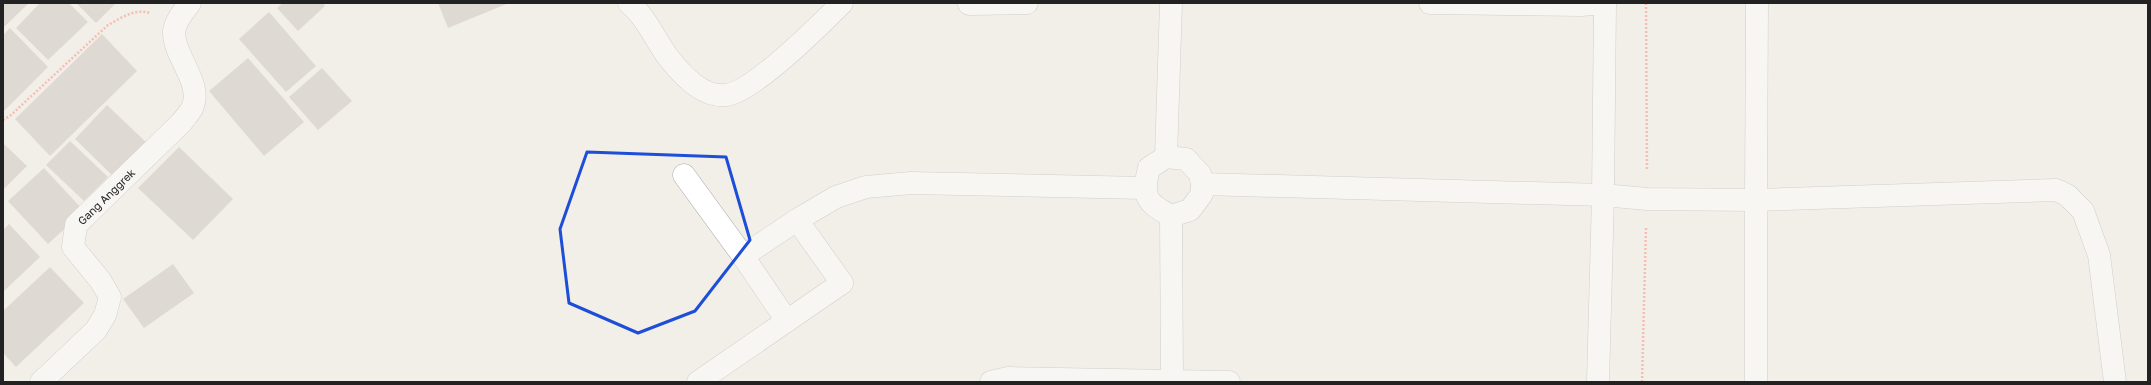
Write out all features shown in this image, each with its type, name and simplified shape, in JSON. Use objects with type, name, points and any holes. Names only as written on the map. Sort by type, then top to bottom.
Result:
[{"type":"street","points":[[174,33],[178,18],[190,3]]},
{"type":"street","points":[[629,3],[641,14],[668,57],[690,81],[708,93],[727,95],[751,85],[820,25],[842,3]]},
{"type":"street","points":[[969,4],[1026,3]]},
{"type":"street","points":[[1166,157],[1172,3]]},
{"type":"street","points":[[1430,3],[1581,5],[1605,3],[1603,195],[1598,382]]},
{"type":"street","points":[[1756,382],[1757,3]]},
{"type":"street","name":"Gang Anggrek","points":[[41,382],[96,330],[105,314],[110,297],[100,280],[73,247],[76,225],[182,122],[193,106],[194,86],[182,60],[174,33]]},
{"type":"street","points":[[1166,157],[1186,159],[1200,174],[1202,184],[1202,194],[1190,210],[1171,216],[1152,206],[1144,188],[1149,168],[1166,157]]},
{"type":"street","points":[[684,175],[787,321]]},
{"type":"street","points":[[742,256],[836,197],[866,188],[911,183],[1144,188]]},
{"type":"street","points":[[1202,184],[1603,195],[1647,199],[1756,200],[2056,190],[2066,195],[2083,211],[2099,255],[2115,382]]},
{"type":"street","points":[[1171,216],[1172,382]]},
{"type":"street","points":[[698,382],[842,282],[798,220]]},
{"type":"street","points":[[991,382],[1008,378],[1229,382]]},
{"type":"path","points":[[1642,382],[1647,199],[1646,3]]},
{"type":"path","points":[[3,120],[11,115],[108,25],[124,16],[142,10],[154,14],[174,33]]},
{"type":"highlighted area","points":[[587,152],[726,157],[750,240],[695,311],[638,333],[569,303],[560,229]]},
{"type":"building","points":[[3,3],[29,3],[3,28]]},
{"type":"building","points":[[40,3],[69,3],[88,22],[48,60],[16,28]]},
{"type":"building","points":[[76,3],[116,3],[96,23]]},
{"type":"building","points":[[283,3],[323,3],[325,6],[298,31],[277,8]]},
{"type":"building","points":[[438,3],[509,3],[448,28]]},
{"type":"building","points":[[269,12],[316,66],[286,92],[239,39]]},
{"type":"building","points":[[10,28],[48,67],[3,112],[3,35]]},
{"type":"building","points":[[102,34],[137,71],[50,156],[15,119]]},
{"type":"building","points":[[248,58],[304,122],[264,156],[209,91]]},
{"type":"building","points":[[322,68],[352,101],[318,130],[289,97]]},
{"type":"building","points":[[107,105],[150,146],[117,180],[75,139]]},
{"type":"building","points":[[70,141],[108,177],[84,201],[46,165]]},
{"type":"building","points":[[3,143],[27,166],[3,190]]},
{"type":"building","points":[[179,147],[233,199],[193,240],[138,188]]},
{"type":"building","points":[[44,168],[84,211],[48,244],[8,201]]},
{"type":"building","points":[[9,224],[40,257],[3,292],[3,230]]},
{"type":"building","points":[[173,264],[194,293],[144,328],[123,299]]},
{"type":"building","points":[[50,267],[84,303],[16,367],[3,353],[3,311]]}]
